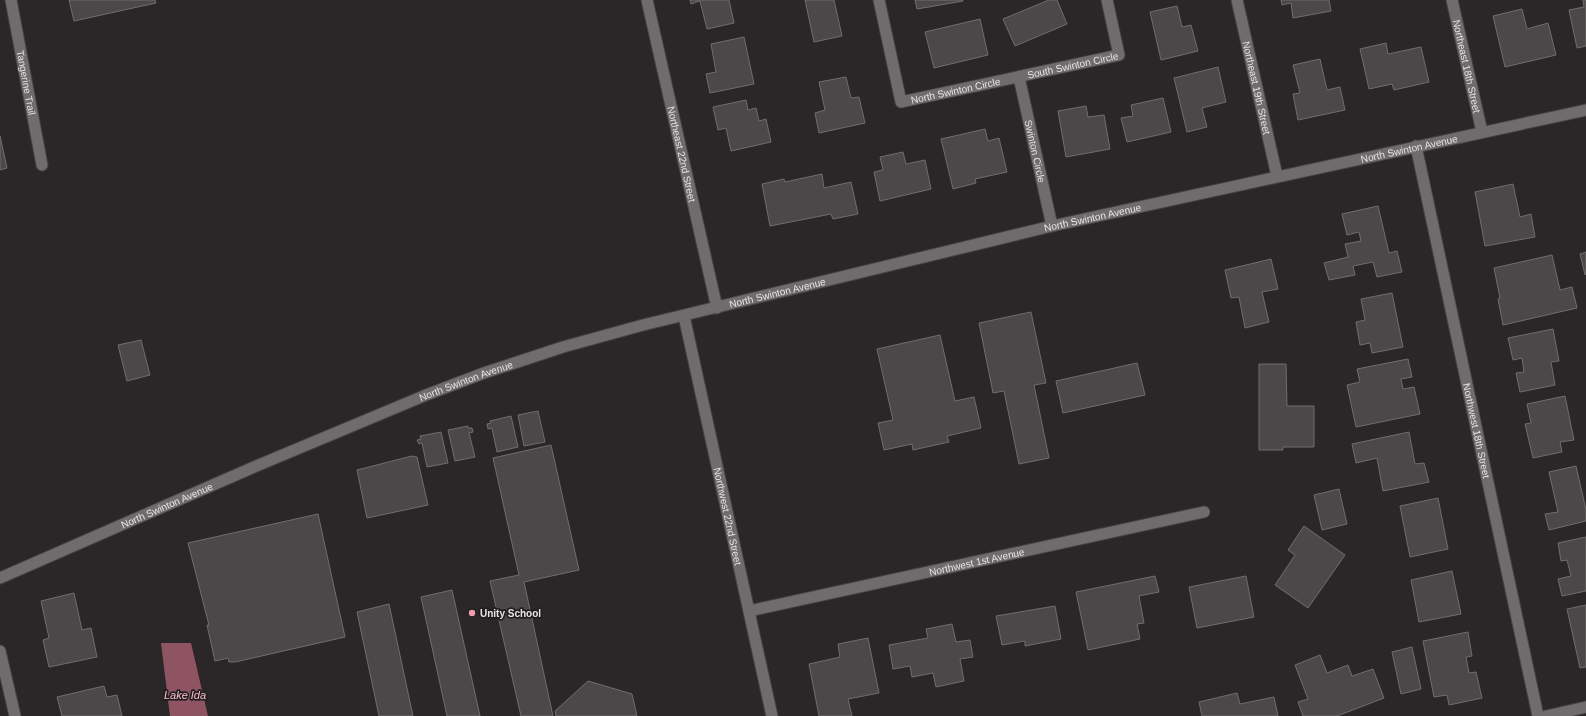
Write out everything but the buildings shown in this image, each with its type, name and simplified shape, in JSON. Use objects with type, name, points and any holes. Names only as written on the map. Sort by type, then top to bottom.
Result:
[{"type":"street","name":"Tangerine Trail","points":[[11,0],[42,165]]},
{"type":"street","name":"Northeast 22nd Street","points":[[648,0],[717,308]]},
{"type":"street","name":"North Swinton Circle","points":[[879,0],[901,102],[1019,76]]},
{"type":"street","name":"South Swinton Circle","points":[[1019,76],[1118,54],[1107,0]]},
{"type":"street","name":"Northeast 19th Street","points":[[1237,0],[1277,176]]},
{"type":"street","name":"Northeast 18th Street","points":[[1452,0],[1482,132]]},
{"type":"street","name":"Swinton Circle","points":[[1019,76],[1052,226]]},
{"type":"street","name":"North Swinton Avenue","points":[[0,578],[254,467],[433,392],[484,372],[563,347],[1052,226],[1586,110]]},
{"type":"street","name":"Northwest 18th Street","points":[[1416,146],[1538,716]]},
{"type":"street","name":"Northwest 22nd Street","points":[[684,316],[772,716]]},
{"type":"street","name":"Northwest 1st Avenue","points":[[749,611],[1204,512]]},
{"type":"street","points":[[0,651],[15,716]]},
{"type":"street","points":[[1546,716],[1586,707]]},
{"type":"water","name":"Lake Ida","points":[[161,643],[191,643],[208,716],[170,716]]},
{"type":"place","name":"Unity School","points":[[472,613]]}]
